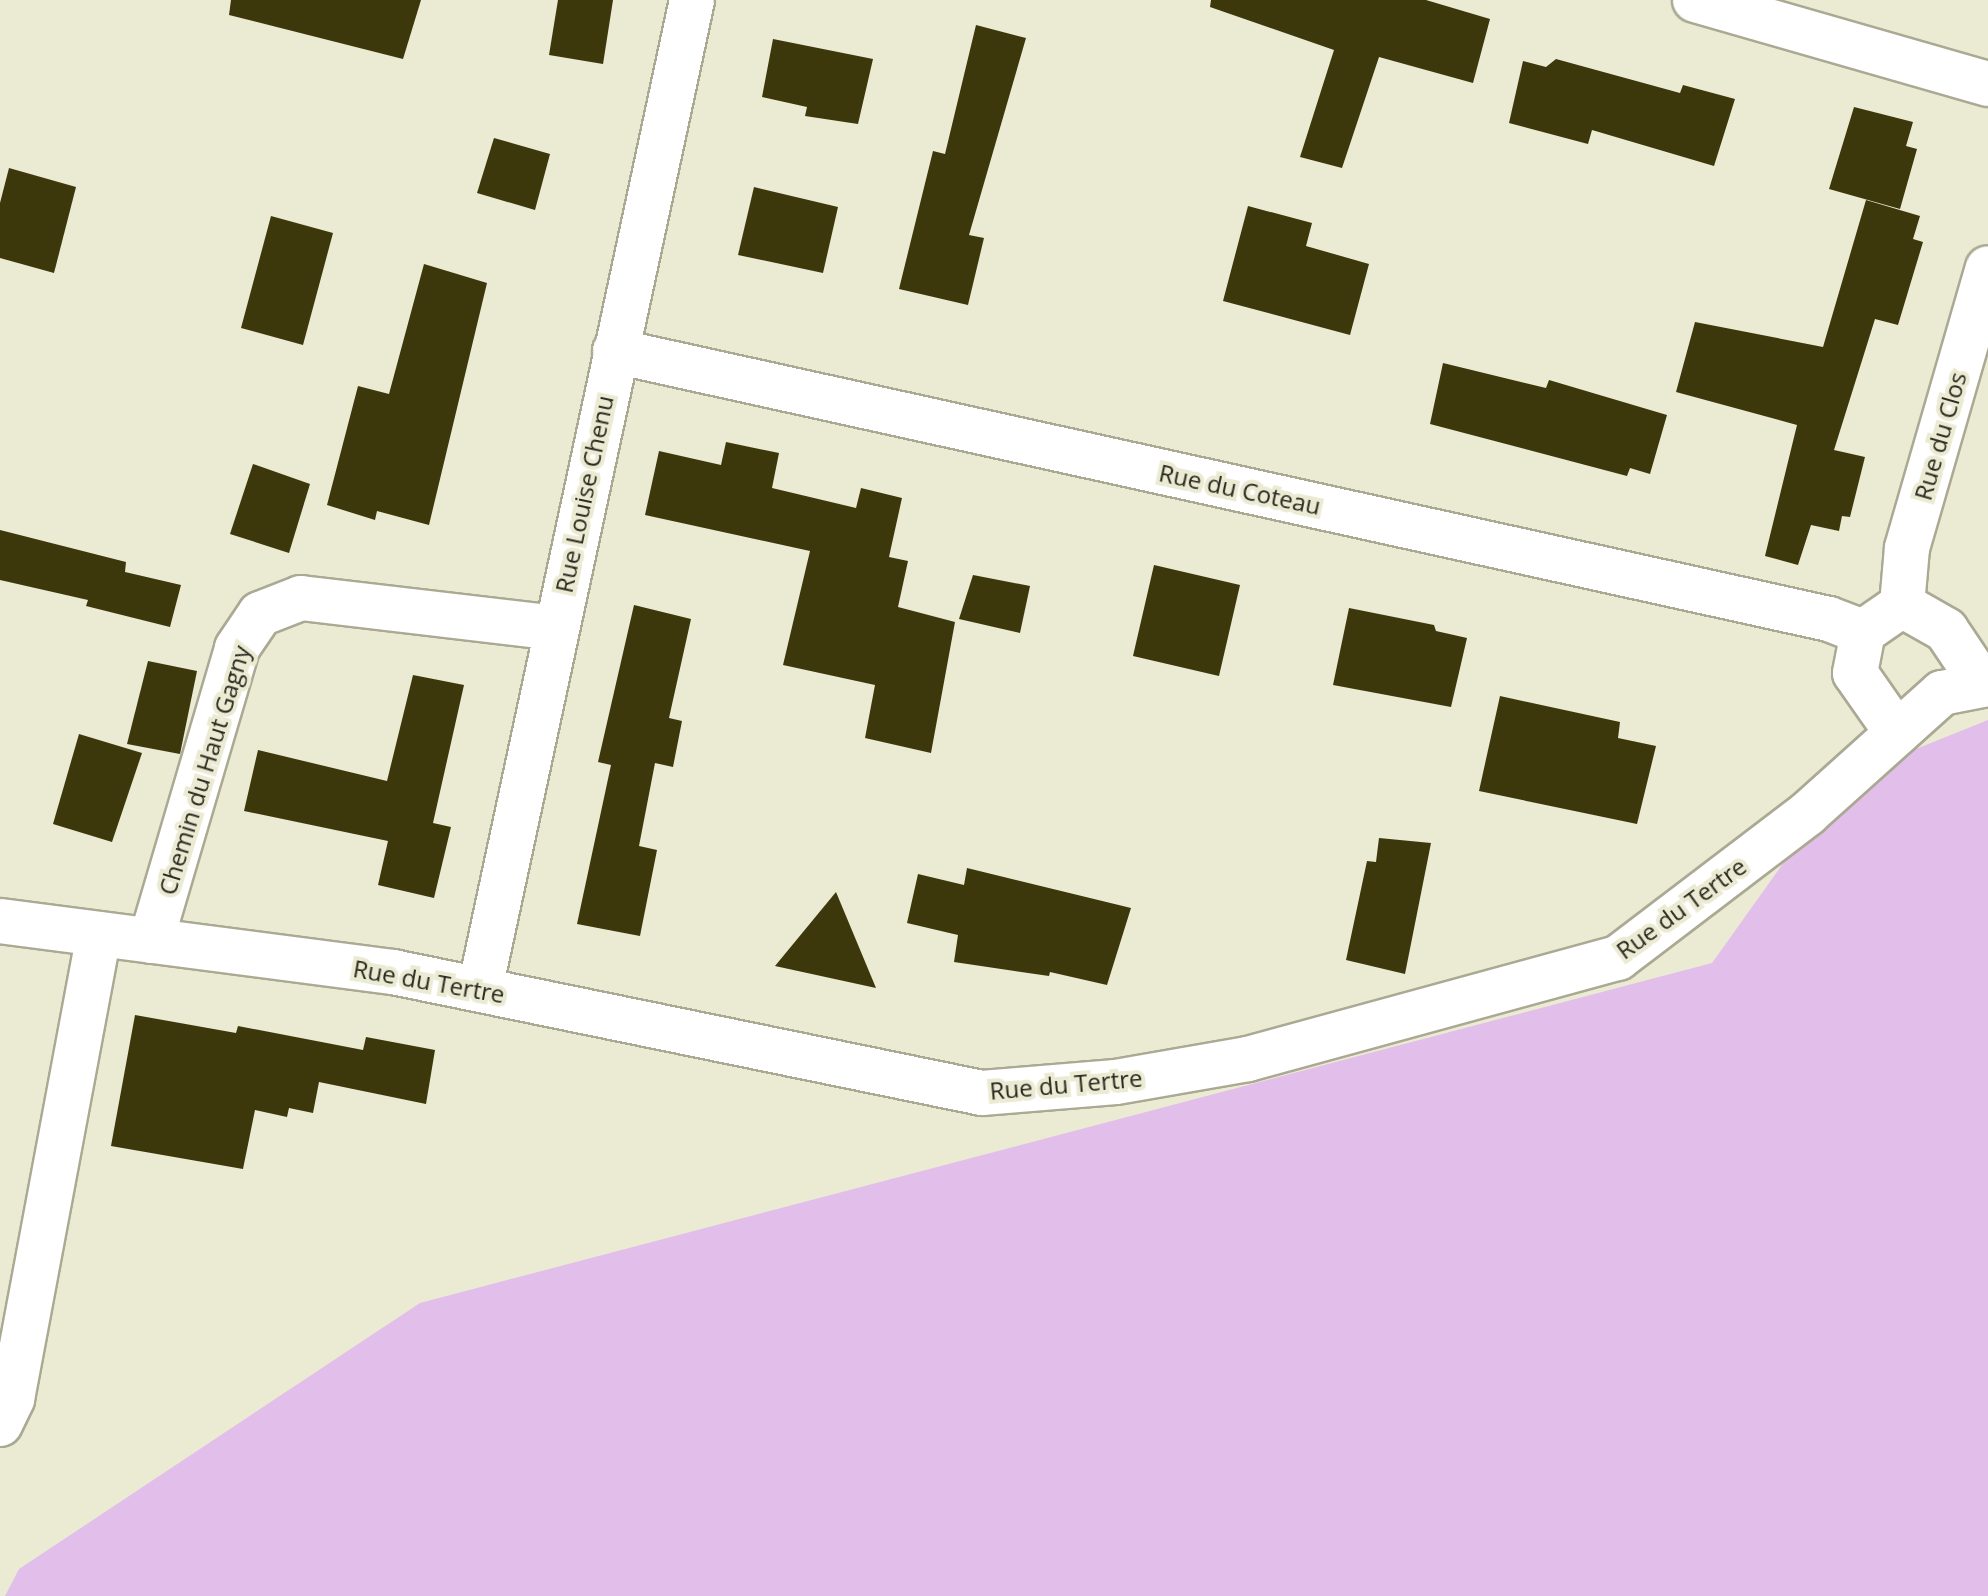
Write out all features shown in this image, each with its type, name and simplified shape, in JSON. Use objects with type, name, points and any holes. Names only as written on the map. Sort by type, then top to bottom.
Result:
[{"type":"street","name":"Rue Louise Chenu","points":[[480,989],[692,0]]},
{"type":"street","points":[[1695,0],[1988,84]]},
{"type":"street","name":"Rue du Clos","points":[[1902,605],[1907,548],[1988,268]]},
{"type":"street","name":"Rue du Coteau","points":[[615,351],[1829,619],[1863,632]]},
{"type":"street","name":"Chemin du Haut Gagny","points":[[151,941],[237,648],[260,614],[301,598],[555,628]]},
{"type":"street","points":[[1897,733],[1855,673],[1863,632],[1902,605],[1946,630],[1986,684]]},
{"type":"street","name":"Rue du Tertre","points":[[0,921],[393,972],[982,1093],[1116,1082],[1248,1059],[1618,958],[1807,814],[1942,693],[1986,684]]},
{"type":"street","points":[[0,1424],[12,1399],[99,934]]},
{"type":"shaded area","points":[[1988,720],[1988,1596],[5,1596],[19,1569],[420,1303],[1712,963],[1844,778]]},
{"type":"building","points":[[231,0],[421,0],[403,59],[229,15]]},
{"type":"building","points":[[558,0],[613,0],[603,64],[549,55]]},
{"type":"building","points":[[1211,0],[1426,0],[1490,19],[1473,83],[1379,57],[1342,168],[1300,157],[1334,50],[1210,7]]},
{"type":"building","points":[[976,25],[1026,38],[969,235],[984,238],[968,305],[899,289],[933,151],[945,154]]},
{"type":"building","points":[[773,39],[873,59],[858,124],[805,116],[807,107],[762,97]]},
{"type":"building","points":[[1556,59],[1680,93],[1683,85],[1735,99],[1714,166],[1592,130],[1588,144],[1509,123],[1523,61],[1546,67]]},
{"type":"building","points":[[1854,107],[1913,122],[1906,146],[1917,149],[1900,209],[1829,189]]},
{"type":"building","points":[[494,138],[550,154],[535,210],[477,193]]},
{"type":"building","points":[[9,168],[76,187],[54,273],[0,258],[0,203]]},
{"type":"building","points":[[754,187],[838,207],[823,273],[738,255]]},
{"type":"building","points":[[1866,200],[1920,216],[1913,239],[1923,242],[1898,325],[1875,319],[1834,450],[1865,457],[1850,517],[1842,516],[1839,531],[1811,525],[1798,565],[1765,556],[1797,425],[1676,392],[1695,322],[1823,347]]},
{"type":"building","points":[[1248,206],[1312,223],[1306,246],[1369,264],[1350,335],[1223,301]]},
{"type":"building","points":[[271,216],[333,233],[303,345],[241,328]]},
{"type":"building","points":[[424,264],[487,283],[429,525],[377,511],[375,520],[327,505],[358,386],[389,394]]},
{"type":"building","points":[[1443,363],[1546,388],[1549,380],[1667,415],[1650,474],[1630,468],[1627,476],[1430,424]]},
{"type":"building","points":[[726,442],[779,453],[772,488],[856,508],[861,488],[902,498],[889,557],[908,561],[898,607],[955,622],[931,753],[865,738],[875,685],[783,665],[810,551],[645,515],[659,451],[721,465]]},
{"type":"building","points":[[253,464],[310,484],[289,553],[230,534]]},
{"type":"building","points":[[0,530],[126,562],[125,572],[181,585],[170,627],[86,606],[88,600],[0,580]]},
{"type":"building","points":[[1154,565],[1240,585],[1219,676],[1133,656]]},
{"type":"building","points":[[973,575],[1030,586],[1020,633],[959,619]]},
{"type":"building","points":[[634,605],[691,619],[669,718],[682,721],[673,767],[655,763],[639,846],[657,850],[640,936],[577,924],[611,765],[598,762]]},
{"type":"building","points":[[1349,608],[1434,625],[1436,631],[1467,638],[1451,707],[1333,685]]},
{"type":"building","points":[[148,661],[197,671],[180,754],[127,744]]},
{"type":"building","points":[[413,675],[464,685],[433,823],[451,827],[434,898],[378,885],[388,841],[244,811],[258,750],[387,781]]},
{"type":"building","points":[[1500,696],[1620,722],[1618,738],[1656,746],[1637,824],[1479,791]]},
{"type":"building","points":[[79,734],[142,753],[112,842],[53,824]]},
{"type":"building","points":[[1379,838],[1431,843],[1405,974],[1346,960],[1367,861],[1376,862]]},
{"type":"building","points":[[967,868],[1131,908],[1107,985],[1050,972],[1049,976],[954,962],[958,935],[907,923],[918,874],[964,885]]},
{"type":"building","points":[[836,892],[876,988],[775,966]]},
{"type":"building","points":[[135,1015],[236,1033],[238,1026],[363,1050],[366,1037],[435,1050],[426,1104],[319,1082],[313,1113],[289,1108],[287,1117],[255,1110],[243,1169],[111,1146]]}]
